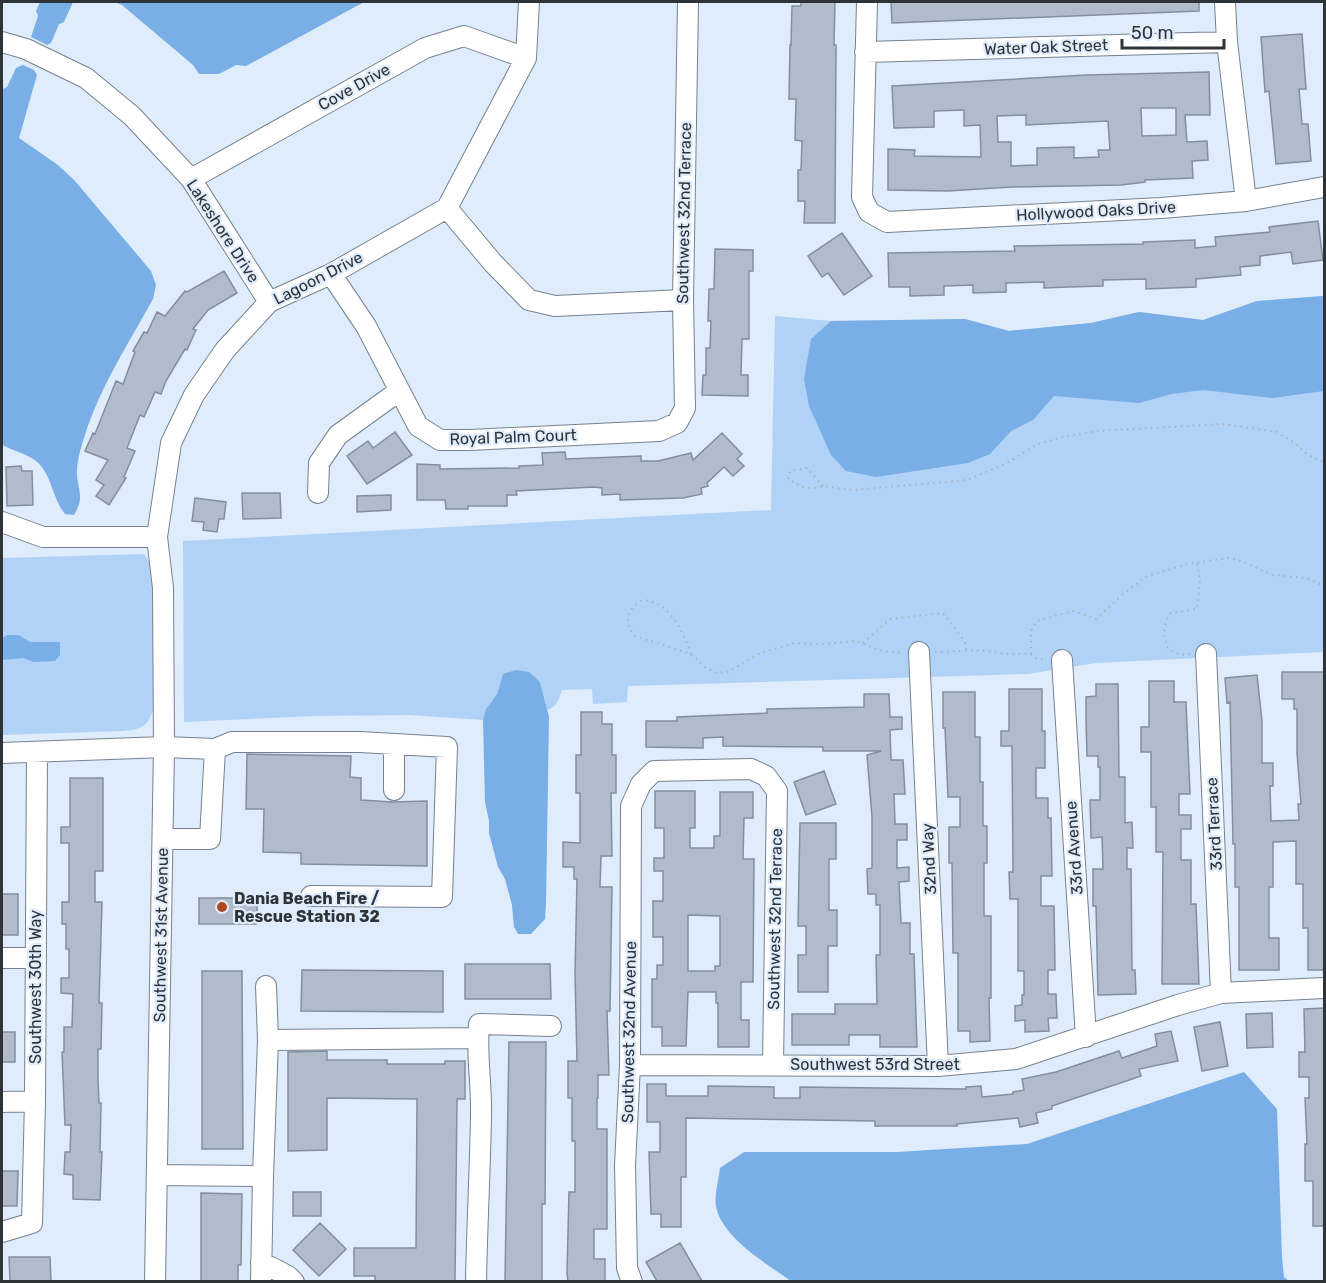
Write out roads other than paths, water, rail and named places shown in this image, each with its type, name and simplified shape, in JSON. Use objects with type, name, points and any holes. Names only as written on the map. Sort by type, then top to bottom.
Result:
[{"type":"street","points":[[529,2],[526,58],[447,208],[493,263],[529,300],[555,306],[682,300]]},
{"type":"street","name":"Southwest 32nd Terrace","points":[[677,423],[685,408],[682,300],[688,2]]},
{"type":"street","points":[[866,52],[867,2]]},
{"type":"street","points":[[1225,2],[1227,42],[1246,201]]},
{"type":"street","name":"Cove Drive","points":[[191,179],[425,48],[464,36],[526,58]]},
{"type":"street","name":"Lakeshore Drive","points":[[2,42],[26,49],[86,78],[132,116],[191,179],[269,302]]},
{"type":"street","name":"Water Oak Street","points":[[866,52],[1227,42]]},
{"type":"street","name":"Hollywood Oaks Drive","points":[[866,52],[862,197],[869,212],[887,222],[1161,208],[1246,201],[1324,187]]},
{"type":"street","name":"Lagoon Drive","points":[[163,588],[157,537],[171,443],[194,395],[225,350],[269,302],[331,274],[447,208]]},
{"type":"street","name":"Royal Palm Court","points":[[331,274],[366,326],[418,426],[440,440],[659,431],[677,423]]},
{"type":"street","points":[[318,494],[319,463],[338,435],[399,391]]},
{"type":"street","points":[[2,522],[43,537],[157,537]]},
{"type":"street","name":"Southwest 31st Avenue","points":[[155,1281],[164,839],[163,588]]},
{"type":"street","name":"32nd Way","points":[[919,652],[938,1066]]},
{"type":"street","name":"33rd Terrace","points":[[1206,654],[1221,993]]},
{"type":"street","name":"33rd Avenue","points":[[1062,660],[1086,1036]]},
{"type":"street","points":[[2,753],[164,747],[214,749],[232,742],[360,742],[447,747],[442,897],[311,896]]},
{"type":"street","points":[[394,744],[394,790]]},
{"type":"street","points":[[164,839],[210,839],[214,749]]},
{"type":"street","name":"Southwest 30th Way","points":[[2,1232],[32,1223],[37,752]]},
{"type":"street","name":"Southwest 32nd Avenue","points":[[632,1281],[627,1268],[625,1165],[630,1065],[631,806],[640,784],[654,771],[751,769],[766,776]]},
{"type":"street","name":"Southwest 32nd Terrace","points":[[766,776],[777,791],[773,1065]]},
{"type":"street","points":[[2,958],[35,958]]},
{"type":"street","points":[[261,1281],[268,1040],[266,986]]},
{"type":"street","name":"Southwest 53rd Street","points":[[630,1065],[938,1066],[1016,1059],[1221,993],[1324,988]]},
{"type":"street","points":[[476,1281],[481,1114],[479,1024],[551,1026]]},
{"type":"street","points":[[268,1040],[478,1038]]},
{"type":"street","points":[[2,1102],[35,1101]]},
{"type":"street","points":[[157,1175],[263,1176]]},
{"type":"street","points":[[261,1262],[294,1281]]},
{"type":"place","name":"Dania Beach Fire / Rescue Station 32","points":[[222,907]]}]
